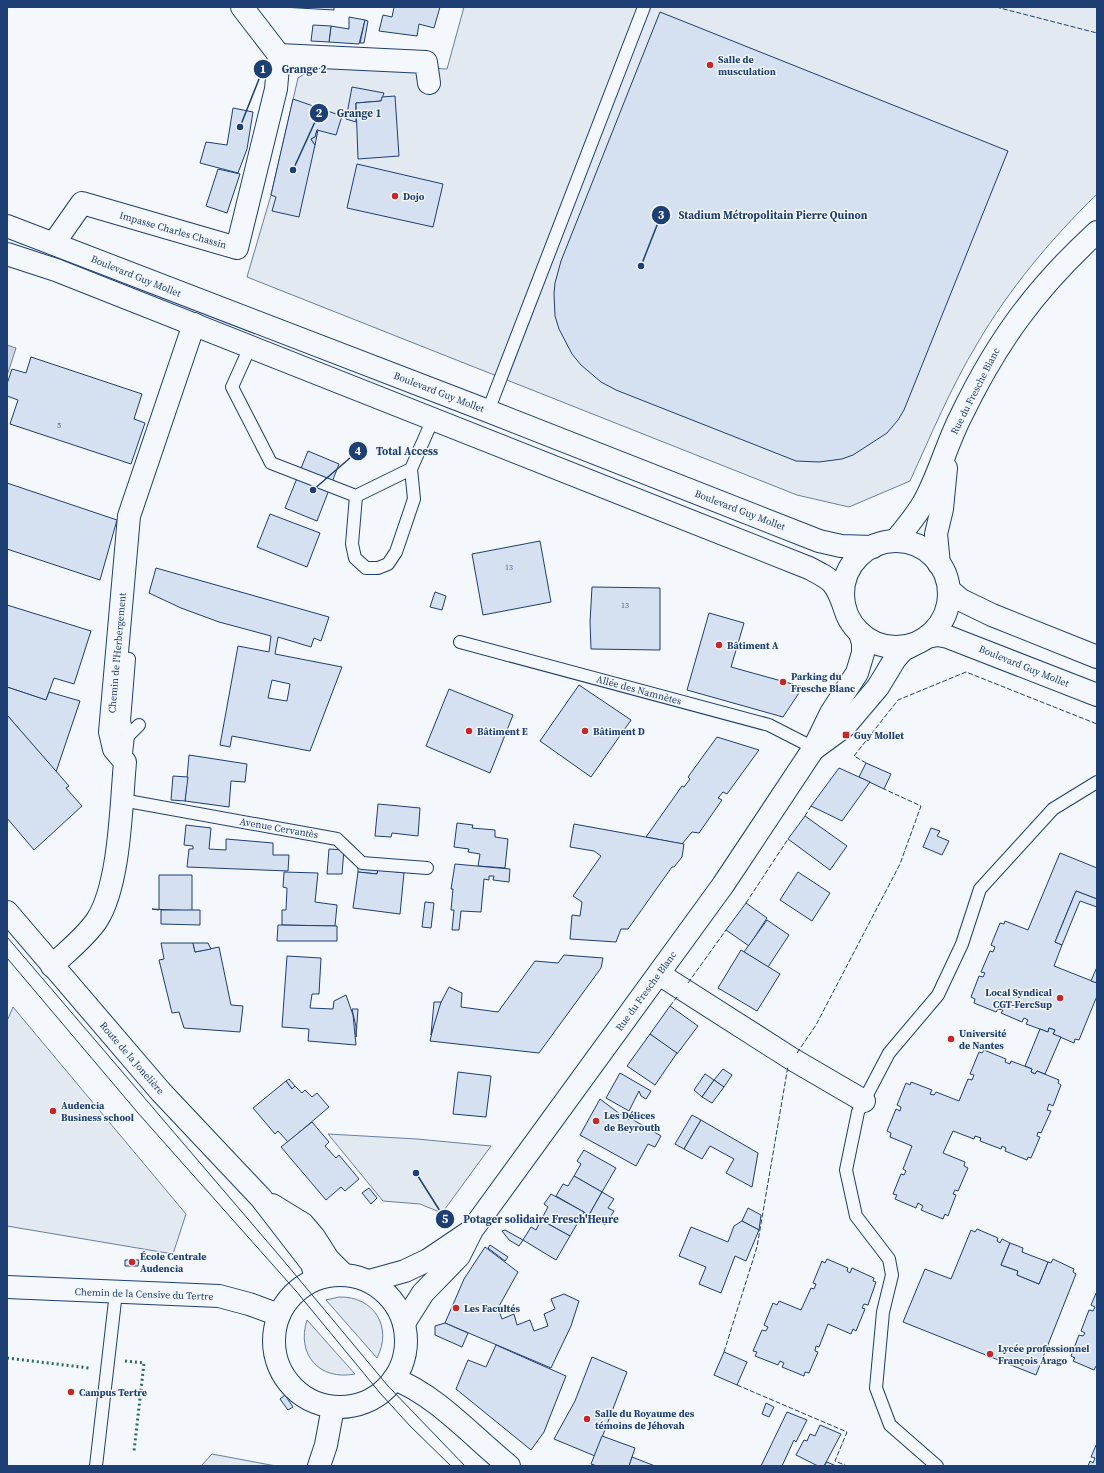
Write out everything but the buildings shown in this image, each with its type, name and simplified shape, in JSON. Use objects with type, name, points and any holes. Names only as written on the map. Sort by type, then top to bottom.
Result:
[{"type":"street","points":[[242,7],[279,55],[426,62],[430,83]]},
{"type":"street","name":"Impasse Charles Chassin","points":[[54,243],[82,203],[237,248],[276,89],[279,55]]},
{"type":"street","name":"Boulevard Guy Mollet","points":[[7,226],[488,411],[819,541],[841,546],[873,547]]},
{"type":"street","name":"Rue du Fresche Blanc","points":[[895,541],[924,502],[948,444],[991,357],[1006,334],[1033,298],[1069,257],[1097,232]]},
{"type":"street","points":[[7,254],[56,270],[194,324],[809,568],[831,580],[838,589],[847,616],[860,633],[881,646],[897,648],[920,641],[938,626],[946,613],[949,590],[945,574],[930,554],[920,547],[895,541],[873,547],[864,552],[850,567],[844,586],[844,606]]},
{"type":"street","name":"Chemin de l'Herbergement","points":[[125,762],[114,749],[110,732],[123,658],[129,516],[194,324]]},
{"type":"street","name":"Rue du Fresche Blanc","points":[[939,564],[936,534],[942,509],[948,444]]},
{"type":"street","points":[[949,590],[961,600],[992,615],[1097,657]]},
{"type":"street","name":"Rue du Fresche Blanc","points":[[404,1323],[423,1293],[459,1256],[472,1230],[660,974],[723,885],[814,748],[831,713],[857,673],[863,653],[863,643],[860,633]]},
{"type":"street","name":"Boulevard Guy Mollet","points":[[920,641],[938,635],[948,637],[1097,695]]},
{"type":"street","name":"Rue du Fresche Blanc","points":[[814,748],[845,726],[878,687],[903,650],[920,641]]},
{"type":"street","points":[[52,966],[87,934],[105,904],[114,870],[125,762]]},
{"type":"street","name":"Route de la Jonelière","points":[[7,912],[161,1092],[261,1198],[312,1264],[316,1278]]},
{"type":"street","points":[[660,974],[792,1059],[864,1101]]},
{"type":"street","name":"Route de la Jonelière","points":[[261,1198],[303,1224],[314,1237],[328,1259],[344,1275]]},
{"type":"street","name":"Rue du Fresche Blanc","points":[[369,1281],[405,1271],[428,1260],[472,1230]]},
{"type":"street","points":[[344,1275],[369,1281],[391,1298],[400,1312],[404,1323],[406,1342],[403,1362],[394,1379],[380,1393],[366,1402],[350,1406],[333,1407],[306,1398],[285,1378],[279,1366],[275,1352],[274,1338],[279,1315],[288,1300],[296,1291],[316,1278],[344,1275]]},
{"type":"street","name":"Chemin de la Censive du Tertre","points":[[7,1287],[219,1296],[249,1304],[279,1315]]},
{"type":"street","points":[[405,1352],[428,1396]]},
{"type":"street","points":[[394,1379],[408,1384],[428,1396],[509,1466]]},
{"type":"street","points":[[319,1466],[326,1445],[333,1407]]},
{"type":"lane","points":[[488,411],[644,7]]},
{"type":"lane","points":[[250,347],[232,387],[271,463],[356,496],[411,469]]},
{"type":"lane","points":[[356,496],[352,544],[355,558],[366,568],[378,568],[388,564],[396,552],[414,499],[411,469],[433,419]]},
{"type":"lane","name":"Allée des Namnètes","points":[[460,642],[769,725],[814,748]]},
{"type":"lane","points":[[123,658],[124,721],[128,736],[125,762]]},
{"type":"lane","points":[[128,736],[139,725]]},
{"type":"lane","points":[[937,1466],[890,1426],[876,1388],[883,1312],[892,1275],[889,1259],[856,1216],[846,1170],[858,1112],[889,1053],[938,995],[962,944],[980,889],[1053,810],[1097,782]]},
{"type":"lane","name":"Avenue Cervantès","points":[[122,800],[337,839],[362,863],[427,868]]},
{"type":"lane","points":[[96,1466],[116,1292]]},
{"type":"shaded area","points":[[464,7],[1097,7],[1097,194],[1063,229],[1032,265],[989,324],[950,394],[910,481],[849,507],[797,495],[247,277],[271,195],[298,78],[323,62],[447,69]]},
{"type":"shaded area","points":[[7,345],[16,348],[7,376]]},
{"type":"shaded area","name":"Audencia Business school","points":[[13,1007],[186,1214],[173,1254],[7,1226],[7,1021]]},
{"type":"shaded area","points":[[328,1134],[417,1139],[491,1146],[442,1213],[420,1204],[383,1201]]},
{"type":"shaded area","points":[[339,1297],[351,1298],[362,1302],[371,1308],[377,1316],[383,1335],[377,1358],[326,1300]]},
{"type":"shaded area","points":[[307,1320],[355,1374],[342,1375],[331,1373],[321,1369],[313,1362],[308,1354],[305,1344],[304,1332]]},
{"type":"shaded area","points":[[212,1454],[276,1466],[201,1466]]},
{"type":"tram line","points":[[7,937],[283,1260],[388,1386],[465,1466]]},
{"type":"tram line","points":[[7,958],[138,1113],[296,1291],[380,1393],[410,1426],[451,1466]]},
{"type":"hedge","points":[[7,1358],[89,1368]]},
{"type":"hedge","points":[[125,1361],[144,1363],[134,1451]]},
{"type":"fence","points":[[996,7],[1097,33]]},
{"type":"fence","points":[[866,763],[854,756],[898,700],[966,672],[1097,724]]},
{"type":"fence","points":[[797,1053],[816,1025],[900,864],[921,806],[884,789]]},
{"type":"fence","points":[[805,816],[811,806]]},
{"type":"fence","points":[[746,903],[788,839]]},
{"type":"fence","points":[[688,983],[726,930]]},
{"type":"fence","points":[[670,1006],[677,997],[679,999]]},
{"type":"fence","points":[[724,1352],[757,1247],[788,1066]]},
{"type":"fence","points":[[737,1385],[847,1432],[835,1461],[847,1466]]},
{"type":"place","name":"Salle de musculation","points":[[710,65]]},
{"type":"place","name":"Grange 2","points":[[240,127]]},
{"type":"place","name":"Grange 1","points":[[293,170]]},
{"type":"place","name":"Dojo","points":[[395,196]]},
{"type":"place","name":"Stadium Métropolitain Pierre Quinon","points":[[641,266]]},
{"type":"place","name":"Total Access","points":[[313,490]]},
{"type":"place","name":"Bâtiment A","points":[[719,645]]},
{"type":"place","name":"Parking du Fresche Blanc","points":[[783,682]]},
{"type":"place","name":"Bâtiment E","points":[[469,731]]},
{"type":"place","name":"Bâtiment D","points":[[585,731]]},
{"type":"place","name":"Guy Mollet","points":[[846,735]]},
{"type":"place","name":"Local Syndical CGT-FercSup","points":[[1060,998]]},
{"type":"place","name":"Université de Nantes","points":[[951,1039]]},
{"type":"place","name":"Audencia Business school","points":[[53,1111]]},
{"type":"place","name":"Les Délices de Beyrouth","points":[[596,1121]]},
{"type":"place","name":"Potager solidaire Fresch'Heure","points":[[416,1173]]},
{"type":"place","name":"École Centrale Audencia","points":[[132,1262]]},
{"type":"place","name":"Les Facultés","points":[[456,1308]]},
{"type":"place","name":"Lycée professionnel François Arago","points":[[990,1354]]},
{"type":"place","name":"Campus Tertre","points":[[71,1392]]},
{"type":"place","name":"Salle du Royaume des témoins de Jéhovah","points":[[587,1419]]}]
